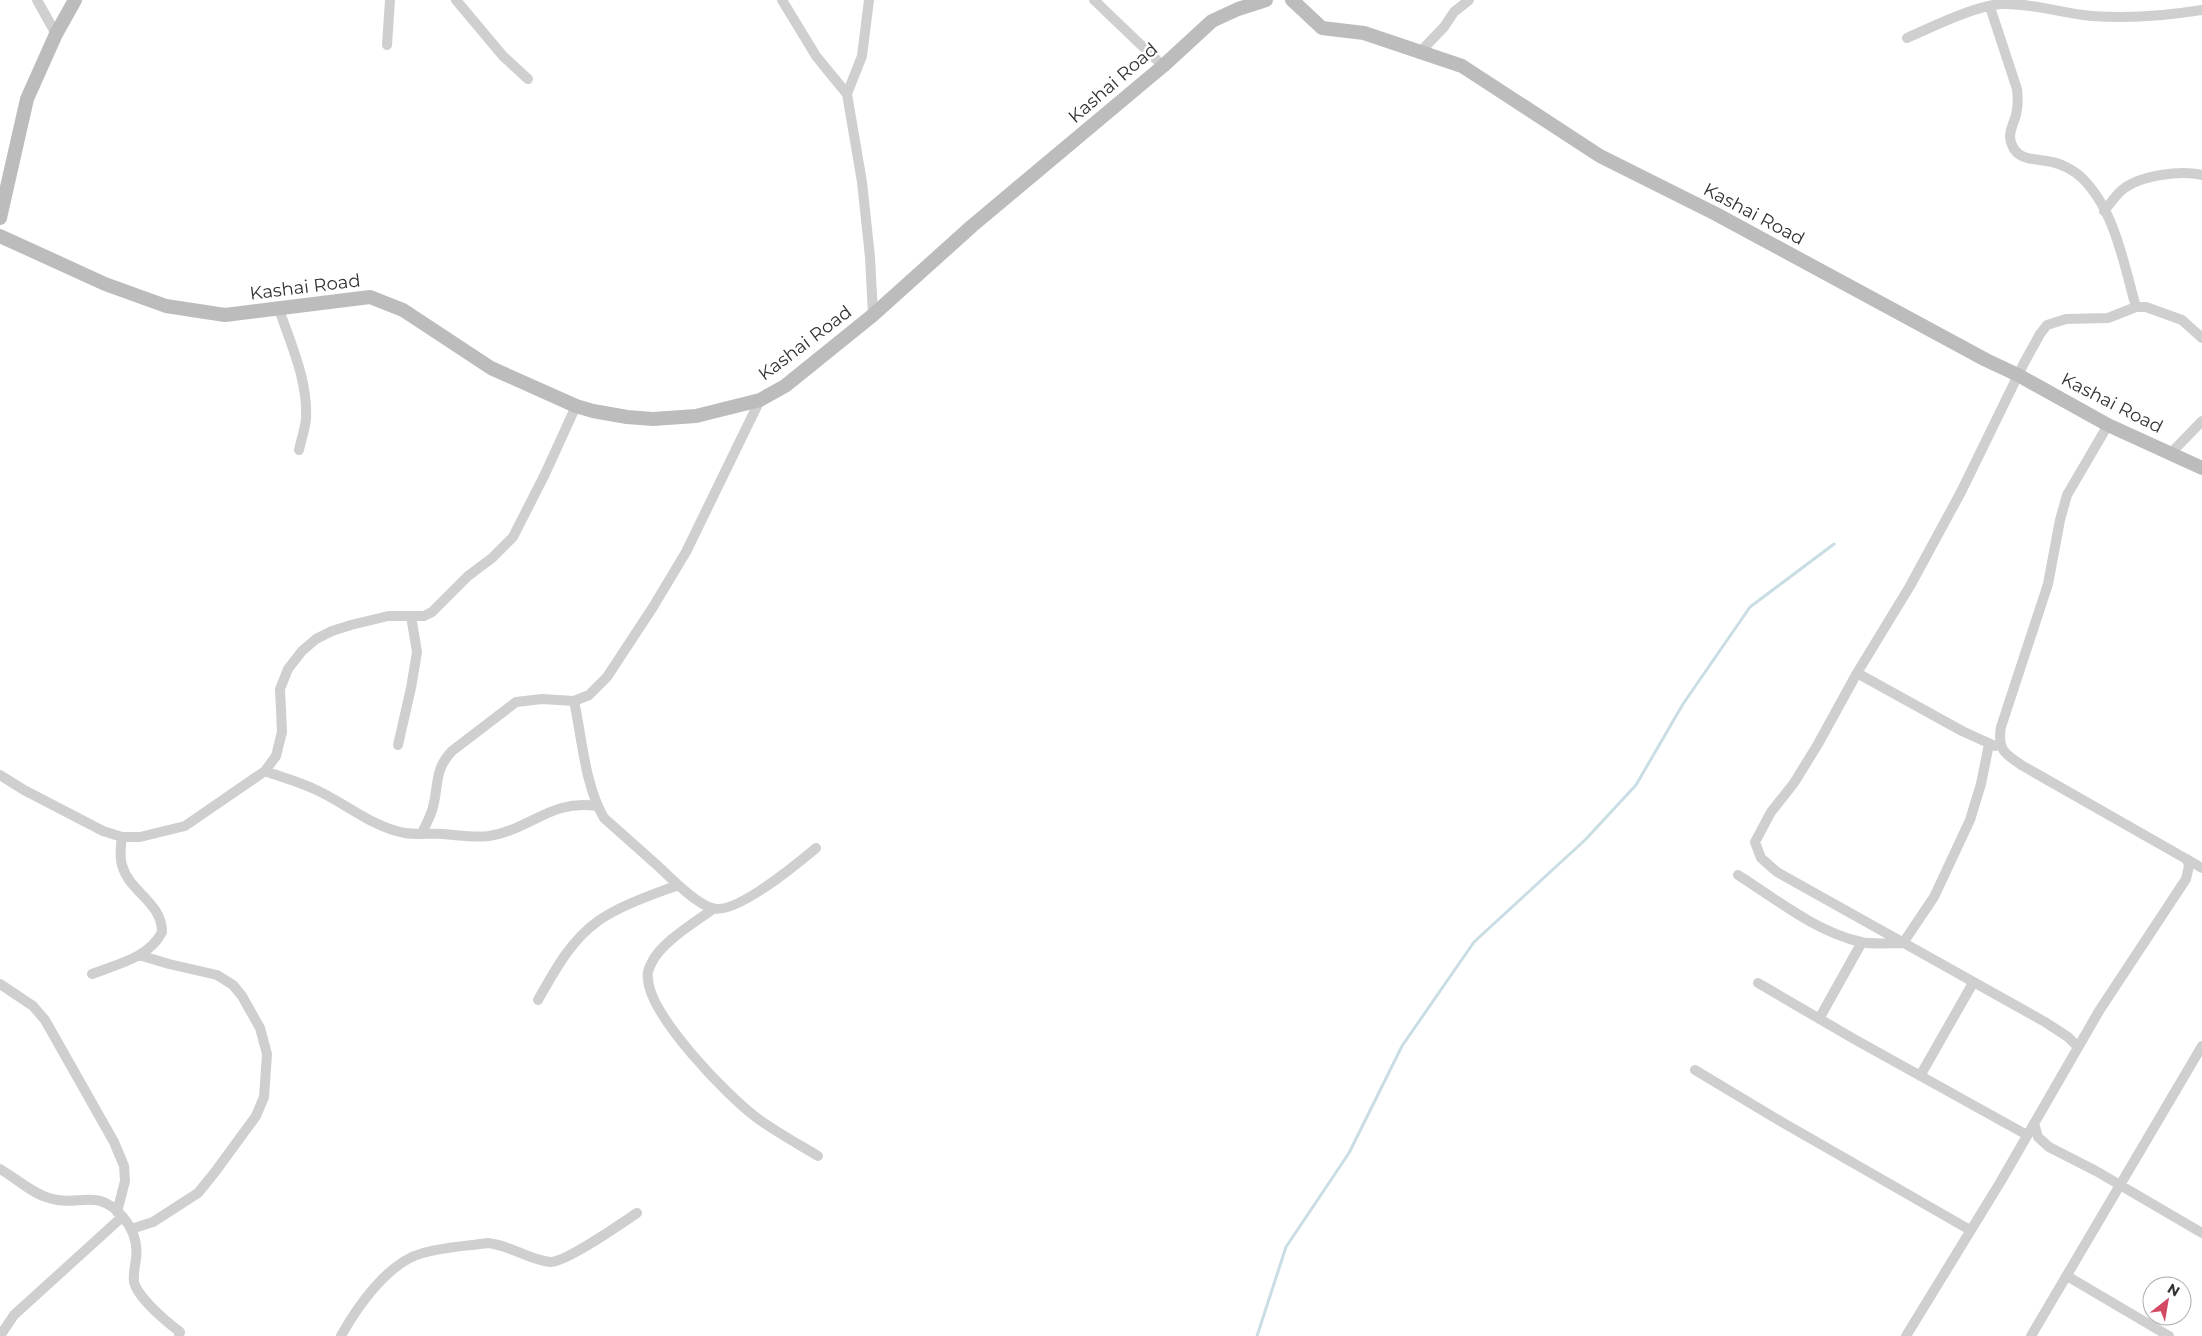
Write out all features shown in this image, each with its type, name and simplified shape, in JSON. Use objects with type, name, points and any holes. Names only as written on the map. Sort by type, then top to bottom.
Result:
[{"type":"street","points":[[37,0],[56,34]]},
{"type":"street","points":[[0,218],[27,99],[56,34],[75,0]]},
{"type":"street","points":[[387,45],[390,0]]},
{"type":"street","points":[[456,0],[503,56],[528,79]]},
{"type":"street","points":[[782,0],[816,56],[847,94],[862,182],[870,257],[873,315]]},
{"type":"street","points":[[847,94],[862,56],[869,0]]},
{"type":"street","points":[[1094,0],[1163,66]]},
{"type":"street","name":"Kashai Road","points":[[0,236],[105,284],[166,306],[225,315],[370,297],[403,310],[491,368],[576,406],[627,417],[653,419],[696,416],[760,400],[785,386],[873,315],[972,226],[1163,66],[1212,21],[1238,9],[1266,0]]},
{"type":"street","name":"Kashai Road","points":[[1292,0],[1322,28],[1364,33],[1462,66],[1600,156],[1716,214],[2108,425],[2202,468]]},
{"type":"street","points":[[1454,12],[1455,0]]},
{"type":"street","points":[[1421,51],[1444,27],[1454,12],[1469,0]]},
{"type":"street","points":[[1907,38],[1999,4],[2031,2],[2065,13],[2122,18],[2141,18],[2202,10]]},
{"type":"street","points":[[1990,7],[2017,89],[2018,101],[2011,128],[2012,145],[2020,155],[2027,158],[2055,162],[2081,177],[2117,234],[2136,307]]},
{"type":"street","points":[[2104,211],[2122,189],[2131,184],[2173,173],[2188,172],[2202,175]]},
{"type":"street","points":[[2078,1047],[2060,1030],[1777,872],[1761,858],[1756,842],[1771,812],[1794,783],[1818,744],[1857,673],[1910,586],[1947,518],[2018,375],[2040,334],[2047,325],[2066,319],[2108,318],[2136,307],[2146,307],[2163,311],[2182,320],[2202,338]]},
{"type":"street","points":[[279,309],[297,358],[306,398],[306,421],[299,450]]},
{"type":"street","points":[[422,832],[433,806],[438,773],[444,760],[452,751],[516,702],[542,699],[574,701],[589,695],[607,677],[686,552],[760,400]]},
{"type":"street","points":[[0,775],[24,790],[103,831],[122,837],[140,837],[185,826],[265,771],[276,756],[282,732],[280,688],[282,681],[302,651],[316,639],[332,631],[388,616],[424,616],[432,612],[468,576],[492,558],[513,537],[546,474],[576,406]]},
{"type":"street","points":[[2170,454],[2202,421]]},
{"type":"street","points":[[2001,748],[1999,738],[2048,584],[2060,520],[2067,495],[2108,425]]},
{"type":"street","points":[[398,745],[411,688],[416,652],[411,616]]},
{"type":"street","points":[[1857,673],[1989,744],[2001,748],[2009,757],[2023,766],[2202,868]]},
{"type":"street","points":[[574,701],[592,790],[597,806],[604,818],[678,885],[713,909]]},
{"type":"street","points":[[1904,942],[1934,897],[1970,820],[1977,801],[1989,744]]},
{"type":"street","points":[[265,771],[312,787],[379,824],[405,833],[422,832],[488,836],[510,831],[550,811],[584,804],[597,806]]},
{"type":"street","points":[[92,974],[139,955],[151,948],[162,932],[162,925],[155,908],[122,867],[122,837]]},
{"type":"street","points":[[816,848],[773,882],[744,900],[725,908],[713,909],[665,945],[656,955],[648,978],[652,995],[660,1013],[696,1059],[756,1118],[818,1156]]},
{"type":"street","points":[[1906,1336],[2121,976],[2186,879],[2189,866],[2187,859]]},
{"type":"street","points":[[1738,875],[1808,920],[1834,933],[1862,942],[1904,942]]},
{"type":"street","points":[[538,1000],[559,962],[598,921],[678,885]]},
{"type":"street","points":[[1819,1019],[1862,942]]},
{"type":"street","points":[[131,1229],[153,1222],[198,1193],[215,1172],[256,1116],[264,1098],[267,1054],[260,1028],[242,996],[233,985],[217,975],[139,955]]},
{"type":"street","points":[[1920,1076],[1973,982]]},
{"type":"street","points":[[1758,983],[2027,1135]]},
{"type":"street","points":[[0,984],[32,1006],[45,1020],[114,1142],[124,1166],[125,1181],[119,1214],[14,1315],[0,1336]]},
{"type":"street","points":[[2031,1336],[2202,1046]]},
{"type":"street","points":[[1695,1070],[1970,1230]]},
{"type":"street","points":[[2034,1123],[2038,1137],[2042,1142],[2202,1233]]},
{"type":"street","points":[[0,1169],[41,1196],[52,1199],[98,1199],[106,1202],[131,1229],[136,1243],[134,1282],[138,1290],[144,1299],[183,1335]]},
{"type":"street","points":[[340,1336],[354,1311],[378,1283],[399,1265],[421,1253],[488,1243],[498,1244],[540,1260],[556,1262],[637,1213]]},
{"type":"street","points":[[2067,1276],[2169,1336]]},
{"type":"waterway","points":[[1257,1336],[1286,1247],[1349,1153],[1402,1046],[1474,942],[1585,840],[1636,785],[1683,704],[1750,607],[1834,544]]}]
